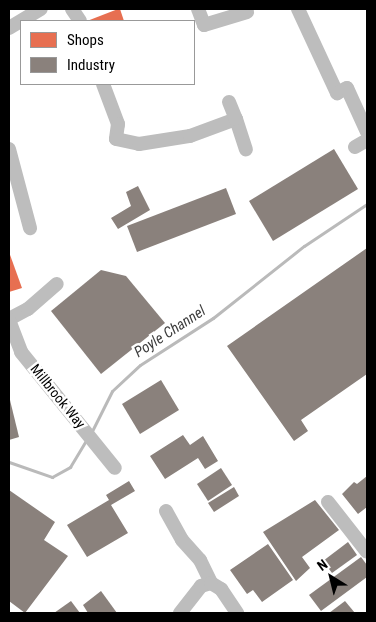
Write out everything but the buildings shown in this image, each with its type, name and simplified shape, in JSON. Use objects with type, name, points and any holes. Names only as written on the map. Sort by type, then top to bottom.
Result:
[{"type":"street","points":[[22,20],[41,9]]},
{"type":"street","points":[[72,9],[79,20]]},
{"type":"street","points":[[198,9],[199,27],[247,12]]},
{"type":"street","points":[[298,9],[331,89],[337,93],[347,88],[367,132]]},
{"type":"street","points":[[9,28],[20,21]]},
{"type":"street","points":[[103,85],[118,124],[116,139],[139,144],[190,136],[236,119]]},
{"type":"street","points":[[229,102],[246,149]]},
{"type":"street","points":[[9,149],[30,228]]},
{"type":"street","points":[[9,319],[28,308],[57,284]]},
{"type":"street","name":"Millbrook Way","points":[[9,319],[21,352],[115,468]]},
{"type":"street","points":[[328,502],[367,552]]},
{"type":"street","points":[[166,511],[182,540],[200,560],[211,583],[221,589],[237,613]]},
{"type":"street","points":[[180,613],[201,586],[211,583]]},
{"type":"waterway","name":"Poyle Channel","points":[[91,433],[112,391],[140,365],[213,318],[304,246],[367,204]]},
{"type":"waterway","name":"Poyle Channel","points":[[9,462],[52,477],[70,467],[87,439]]}]
